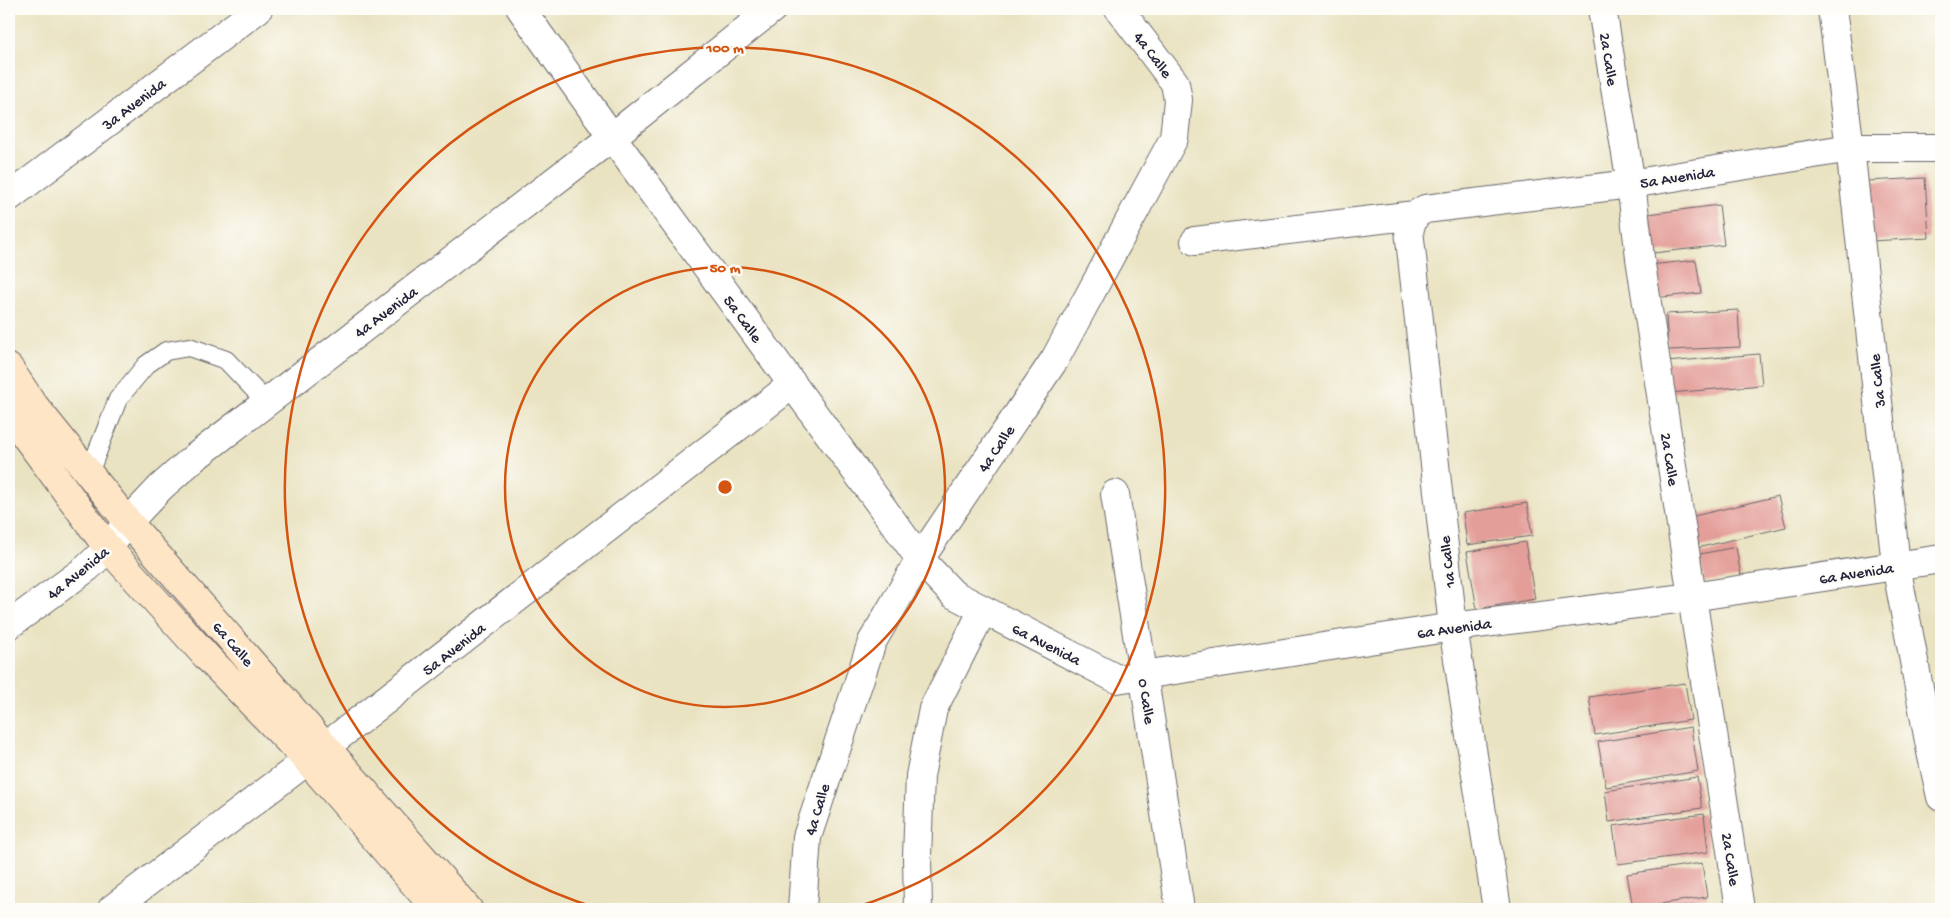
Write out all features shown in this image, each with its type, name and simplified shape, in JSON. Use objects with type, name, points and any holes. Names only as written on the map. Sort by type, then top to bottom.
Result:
[{"type":"main road","name":"6a Calle","points":[[9,368],[33,404],[316,754],[436,909]]},
{"type":"main road","name":"6a Calle","points":[[9,414],[108,548],[207,657],[316,754],[468,909]]},
{"type":"street","name":"3a Avenida","points":[[9,196],[258,9]]},
{"type":"street","name":"5a Calle","points":[[521,9],[612,137],[920,559],[953,594],[984,610]]},
{"type":"street","name":"4a Avenida","points":[[9,625],[87,568],[108,548],[128,522],[161,487],[194,458],[612,137],[772,9]]},
{"type":"street","name":"4a Calle","points":[[802,909],[807,837],[872,642],[920,559],[1055,359],[1174,138],[1178,100],[1175,83],[1119,9]]},
{"type":"street","name":"2a Calle","points":[[1602,9],[1631,184],[1740,909]]},
{"type":"street","name":"3a Calle","points":[[1832,9],[1850,148],[1896,566],[1936,752],[1941,796]]},
{"type":"street","name":"5a Avenida","points":[[1195,241],[1414,215],[1425,209],[1631,184],[1850,148],[1941,148]]},
{"type":"street","name":"1a Calle","points":[[1414,215],[1408,230],[1453,627],[1497,909]]},
{"type":"street","name":"5a Avenida","points":[[112,909],[316,754],[792,384]]},
{"type":"street","name":"0 Calle","points":[[1115,494],[1180,909]]},
{"type":"street","name":"6a Avenida","points":[[984,610],[1116,679],[1453,627],[1692,597],[1941,559]]},
{"type":"street","points":[[918,909],[917,857],[920,776],[933,709],[984,610]]},
{"type":"lane","points":[[89,473],[118,399],[146,365],[166,351],[189,347],[226,360],[266,402]]},
{"type":"building","points":[[1925,178],[1929,238],[1870,241],[1867,181]]},
{"type":"building","points":[[1719,205],[1724,245],[1653,253],[1648,214]]},
{"type":"building","points":[[1696,260],[1701,293],[1654,298],[1650,265]]},
{"type":"building","points":[[1738,310],[1740,347],[1668,350],[1666,314]]},
{"type":"building","points":[[1759,354],[1762,385],[1670,393],[1666,362]]},
{"type":"building","points":[[1778,496],[1786,527],[1697,548],[1690,517]]},
{"type":"building","points":[[1527,503],[1532,536],[1467,545],[1463,513]]},
{"type":"building","points":[[1525,542],[1535,599],[1477,609],[1467,552]]},
{"type":"building","points":[[1736,547],[1741,576],[1704,582],[1700,554]]},
{"type":"building","points":[[1685,683],[1691,720],[1595,735],[1589,697]]},
{"type":"building","points":[[1691,727],[1698,771],[1606,787],[1598,742]]},
{"type":"building","points":[[1697,777],[1702,808],[1609,822],[1605,791]]},
{"type":"building","points":[[1704,814],[1708,852],[1618,864],[1613,826]]},
{"type":"building","points":[[1702,863],[1707,897],[1633,908],[1627,874]]},
{"type":"building","points":[[1712,904],[1713,909],[1673,909],[1673,908]]}]
